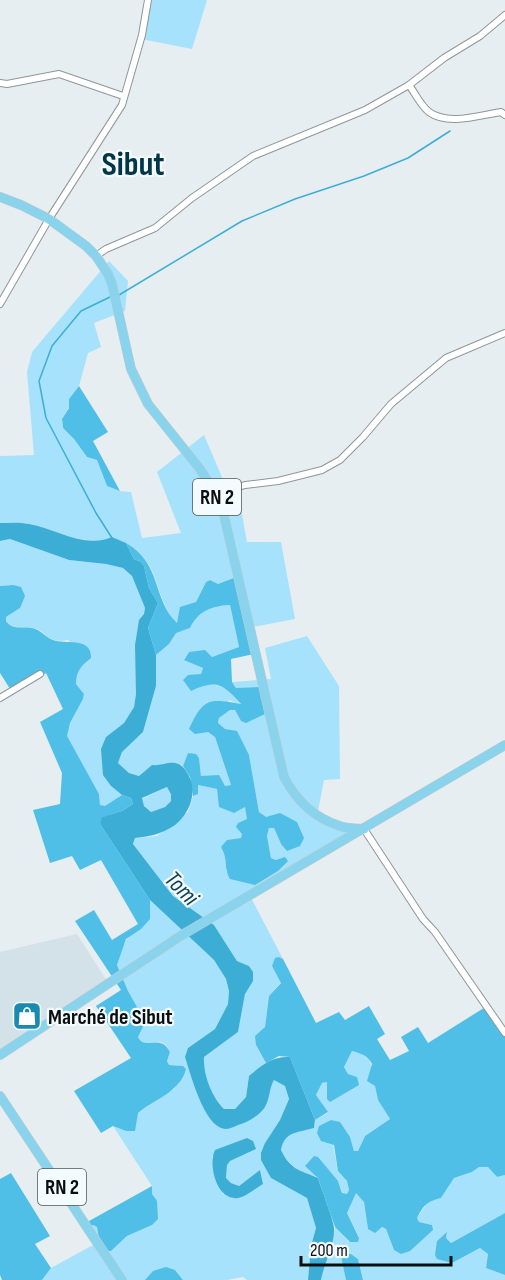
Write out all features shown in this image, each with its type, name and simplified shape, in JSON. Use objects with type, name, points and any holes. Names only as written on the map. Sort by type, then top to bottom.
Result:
[{"type":"main road","name":"RN 2","points":[[0,197],[49,219],[86,246],[108,274],[115,293],[131,369],[148,404],[201,469],[223,511],[284,777],[293,794],[306,808],[341,827],[363,829]]},
{"type":"main road","points":[[0,1055],[182,935],[505,745]]},
{"type":"main road","name":"RN 2","points":[[0,1096],[123,1280]]},
{"type":"street","points":[[0,304],[49,219],[122,105],[142,35],[148,0]]},
{"type":"street","points":[[96,256],[106,249],[155,228],[192,198],[253,156],[365,110],[409,85],[444,58],[480,36],[505,15]]},
{"type":"street","points":[[0,83],[7,84],[59,74],[123,96]]},
{"type":"street","points":[[409,85],[429,112],[440,117],[454,119],[501,112],[505,115]]},
{"type":"street","points":[[216,494],[245,485],[278,481],[322,470],[340,460],[391,404],[446,358],[505,333]]},
{"type":"street","points":[[0,698],[40,674]]},
{"type":"street","points":[[363,829],[423,919],[435,932],[505,1033]]},
{"type":"shaded area","points":[[152,0],[207,0],[192,49],[141,39]]},
{"type":"shaded area","points":[[109,261],[128,281],[125,311],[94,323],[101,347],[88,353],[79,386],[69,399],[69,407],[62,419],[63,428],[87,457],[97,460],[107,486],[131,492],[142,538],[181,533],[157,472],[204,435],[227,489],[237,487],[247,542],[281,542],[295,619],[247,628],[235,577],[218,584],[210,580],[206,582],[196,602],[178,624],[168,611],[146,560],[129,545],[113,537],[92,541],[29,524],[0,523],[0,456],[34,455],[27,372],[32,352]]},
{"type":"shaded area","points":[[79,386],[108,432],[93,441],[120,491],[107,486],[97,460],[87,457],[63,428],[62,419],[69,408],[69,399]]},
{"type":"shaded area","points":[[0,523],[29,524],[91,541],[112,537],[126,543],[134,559],[144,566],[149,588],[158,603],[148,628],[156,655],[156,686],[143,732],[122,752],[118,763],[129,773],[139,776],[152,765],[179,764],[190,778],[192,793],[189,807],[181,820],[166,831],[135,838],[133,844],[173,896],[214,925],[237,961],[249,966],[253,972],[253,981],[245,994],[238,1032],[204,1057],[207,1078],[220,1104],[224,1109],[235,1109],[246,1097],[249,1076],[273,1060],[290,1057],[315,1120],[314,1128],[297,1132],[285,1139],[281,1150],[292,1165],[318,1178],[332,1219],[333,1241],[321,1280],[308,1280],[311,1246],[316,1228],[307,1198],[271,1178],[261,1160],[265,1143],[280,1120],[289,1099],[285,1086],[274,1080],[263,1110],[246,1122],[225,1129],[217,1126],[211,1119],[199,1099],[185,1057],[188,1048],[215,1029],[228,1004],[229,991],[226,979],[214,960],[150,900],[100,824],[102,817],[122,811],[133,804],[131,798],[122,795],[111,786],[103,775],[101,749],[106,737],[124,723],[134,707],[135,645],[139,620],[145,608],[132,576],[123,568],[69,560],[10,539],[0,541]],"holes":[[[167,787],[171,794],[171,801],[165,807],[151,812],[144,806],[142,798]]]},
{"type":"shaded area","points":[[10,539],[69,560],[123,568],[132,576],[145,608],[134,707],[124,723],[106,737],[111,786],[122,795],[105,807],[100,806],[99,794],[66,736],[84,694],[76,684],[78,672],[90,658],[68,640],[51,639],[38,630],[15,627],[6,621],[6,617],[20,608],[13,585],[0,586],[0,541]]},
{"type":"shaded area","points":[[126,543],[138,551],[146,561],[169,613],[177,623],[180,607],[196,602],[206,582],[210,580],[218,584],[236,577],[254,654],[231,659],[232,682],[236,688],[259,687],[265,714],[246,723],[241,721],[235,710],[230,710],[219,718],[218,723],[225,729],[237,731],[249,755],[259,812],[266,817],[280,813],[297,822],[304,838],[300,846],[287,851],[274,828],[269,828],[267,836],[271,858],[276,860],[285,857],[288,861],[278,871],[255,885],[230,879],[221,847],[227,840],[241,838],[242,834],[236,827],[238,823],[247,819],[245,807],[234,813],[219,807],[217,789],[198,785],[198,794],[193,796],[190,777],[183,766],[188,753],[196,754],[199,758],[201,776],[219,775],[225,786],[231,785],[215,737],[208,732],[195,734],[189,729],[199,711],[208,703],[221,701],[241,704],[219,685],[207,685],[191,691],[183,680],[188,675],[201,674],[203,668],[184,660],[189,652],[205,650],[212,657],[239,647],[230,605],[212,608],[201,614],[190,628],[176,633],[169,644],[156,655],[148,628],[158,603],[149,588],[144,566],[134,559]]},
{"type":"shaded area","points":[[0,586],[21,587],[25,596],[20,608],[6,617],[9,624],[15,627],[35,629],[50,639],[82,644],[90,651],[91,658],[78,672],[76,684],[84,694],[70,723],[67,736],[99,794],[100,805],[105,806],[122,795],[131,798],[133,804],[122,811],[103,817],[100,824],[150,900],[150,919],[141,929],[126,939],[117,965],[143,1018],[143,1027],[138,1037],[145,1043],[162,1043],[170,1052],[167,1061],[169,1065],[183,1066],[186,1069],[183,1077],[173,1089],[138,1113],[135,1131],[126,1131],[113,1126],[101,1133],[74,1091],[131,1058],[96,1006],[121,990],[75,921],[94,910],[112,940],[138,924],[101,860],[80,870],[72,856],[50,863],[33,810],[60,804],[62,773],[40,722],[63,709],[46,673],[12,692],[0,673]]},
{"type":"shaded area","points":[[230,605],[239,647],[212,657],[189,652],[184,659],[203,668],[201,674],[208,683],[227,688],[242,706],[229,700],[208,732],[215,737],[231,785],[225,786],[201,776],[199,758],[188,753],[183,766],[152,765],[139,776],[129,773],[118,763],[122,752],[143,732],[156,686],[156,655],[169,644],[175,633],[190,628],[201,614],[212,608]]},
{"type":"shaded area","points":[[307,636],[339,686],[340,779],[324,780],[317,816],[352,834],[248,892],[283,959],[279,957],[272,966],[281,982],[269,996],[265,1027],[256,1045],[266,1063],[249,1076],[246,1097],[235,1109],[224,1109],[209,1085],[203,1058],[238,1032],[245,994],[252,981],[249,966],[237,961],[214,925],[173,896],[133,844],[135,838],[157,836],[188,812],[193,796],[198,794],[198,785],[217,789],[220,807],[234,813],[245,806],[248,819],[241,838],[228,840],[226,872],[276,860],[271,858],[267,836],[269,828],[274,828],[281,844],[300,846],[259,812],[249,755],[218,723],[219,718],[230,710],[235,710],[241,721],[258,718],[232,682],[271,679],[265,648]]},
{"type":"shaded area","points":[[167,787],[172,793],[171,801],[165,807],[151,812],[144,806],[142,799]]},
{"type":"shaded area","points":[[150,900],[214,960],[226,979],[229,991],[228,1004],[215,1029],[188,1048],[210,1119],[266,1106],[274,1080],[285,1086],[289,1099],[280,1120],[265,1143],[271,1178],[307,1198],[316,1228],[311,1246],[308,1280],[247,1280],[243,1277],[227,1280],[183,1280],[175,1270],[145,1280],[42,1280],[51,1268],[93,1245],[80,1226],[97,1227],[100,1245],[111,1251],[127,1236],[152,1225],[152,1186],[113,1126],[126,1131],[138,1113],[175,1088],[183,1066],[169,1065],[167,1061],[170,1052],[162,1043],[145,1043],[138,1037],[143,1027],[117,965],[126,941],[145,924],[149,916]],"holes":[[[256,1149],[227,1164],[226,1178],[231,1183],[239,1186],[260,1170],[263,1184],[223,1194],[212,1156]]]},
{"type":"shaded area","name":"Marché de Sibut","points":[[77,934],[107,981],[0,1051],[0,952]]},
{"type":"shaded area","points":[[275,958],[283,959],[316,1023],[339,1012],[345,1020],[369,1006],[385,1034],[377,1039],[390,1060],[409,1051],[401,1037],[418,1027],[428,1043],[487,1006],[505,1034],[505,1175],[497,1177],[488,1167],[479,1167],[454,1178],[441,1198],[426,1205],[417,1218],[419,1222],[432,1225],[433,1230],[410,1251],[401,1254],[394,1250],[386,1229],[382,1227],[375,1233],[368,1229],[364,1202],[356,1193],[347,1213],[359,1238],[358,1242],[350,1242],[335,1227],[318,1178],[305,1166],[314,1156],[318,1157],[338,1181],[342,1193],[347,1194],[349,1190],[347,1181],[338,1171],[334,1145],[321,1141],[317,1133],[319,1126],[331,1120],[340,1122],[350,1137],[354,1151],[358,1151],[365,1136],[390,1119],[378,1100],[375,1086],[367,1081],[372,1064],[361,1054],[352,1051],[344,1067],[348,1074],[357,1077],[359,1085],[330,1102],[327,1099],[327,1082],[322,1083],[316,1095],[328,1112],[315,1120],[290,1057],[279,1056],[266,1063],[256,1045],[255,1036],[265,1027],[269,996],[281,983],[272,966]]},
{"type":"shaded area","points":[[352,1051],[370,1060],[378,1100],[390,1119],[365,1136],[358,1151],[354,1151],[350,1137],[333,1145],[338,1171],[347,1181],[349,1190],[347,1194],[343,1194],[338,1181],[305,1173],[291,1164],[281,1150],[285,1139],[297,1132],[314,1128],[315,1120],[328,1113],[316,1095],[322,1083],[327,1082],[327,1099],[348,1074],[344,1067]]},
{"type":"shaded area","points":[[247,1138],[253,1141],[256,1149],[230,1161],[227,1165],[226,1178],[239,1186],[260,1170],[263,1184],[241,1197],[230,1197],[219,1188],[213,1172],[213,1156],[215,1150]]},
{"type":"shaded area","points":[[479,1167],[488,1167],[497,1177],[505,1175],[505,1213],[451,1243],[446,1238],[447,1233],[437,1241],[452,1263],[480,1248],[488,1254],[486,1268],[505,1275],[505,1280],[363,1280],[358,1259],[351,1254],[345,1254],[341,1257],[346,1280],[321,1280],[335,1227],[349,1242],[359,1237],[347,1213],[356,1192],[364,1202],[368,1229],[382,1227],[386,1229],[394,1250],[432,1225],[419,1222],[417,1218],[428,1202],[441,1198],[454,1178]]},
{"type":"shaded area","points":[[11,1173],[50,1236],[35,1244],[51,1268],[42,1280],[2,1280],[0,1275],[0,1179]]},
{"type":"shaded area","points":[[152,1186],[152,1194],[157,1201],[158,1219],[152,1225],[127,1236],[111,1251],[106,1251],[100,1245],[97,1227],[80,1226]]},
{"type":"shaded area","points":[[505,1213],[505,1275],[486,1268],[488,1254],[480,1248],[452,1263],[437,1259],[435,1255],[437,1241],[447,1232],[446,1238],[451,1243]]},
{"type":"shaded area","points":[[344,1254],[351,1254],[358,1259],[363,1280],[346,1280],[341,1257]]},
{"type":"shaded area","points":[[166,1267],[175,1270],[183,1280],[145,1280],[153,1271]]},
{"type":"waterway","points":[[119,295],[242,221],[408,158],[450,131]]},
{"type":"waterway","points":[[110,297],[81,311],[52,346],[39,381],[46,418],[96,513],[112,538]]},
{"type":"place","name":"Marché de Sibut","points":[[27,1016]]},
{"type":"district","name":"Sibut","points":[[133,163]]},
{"type":"water label","name":"Tomi","points":[[182,888]]}]
